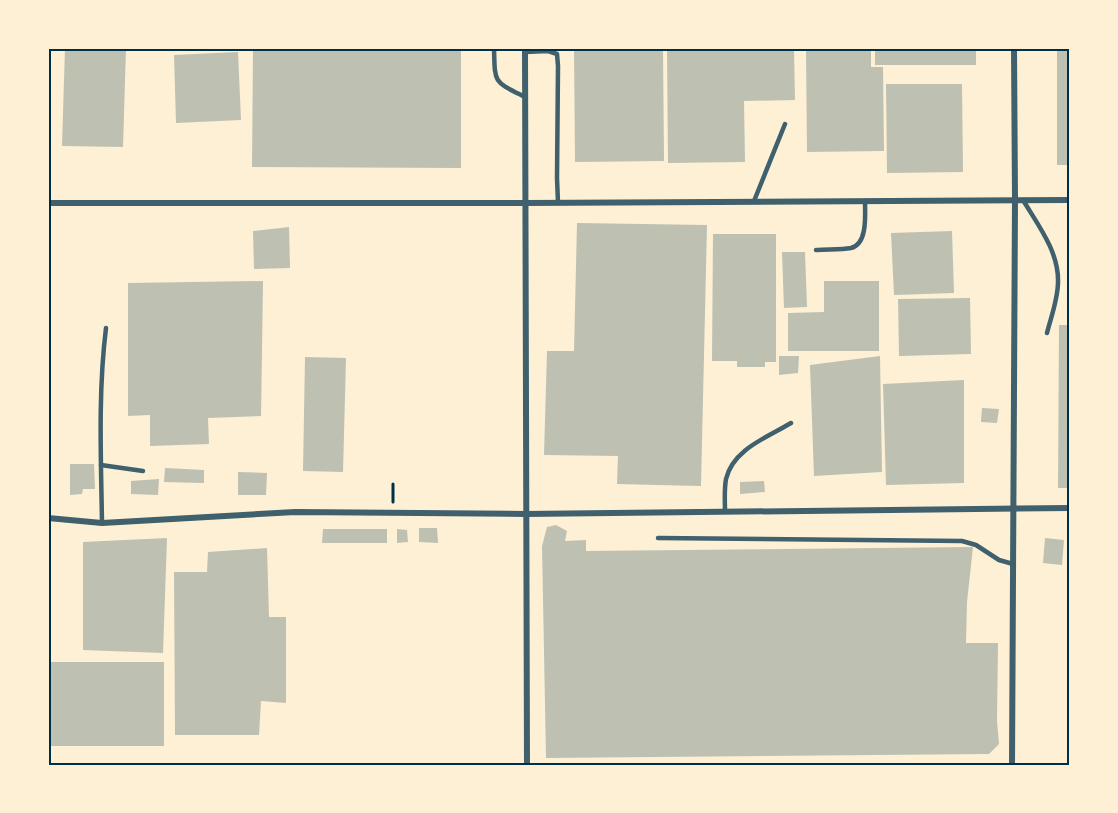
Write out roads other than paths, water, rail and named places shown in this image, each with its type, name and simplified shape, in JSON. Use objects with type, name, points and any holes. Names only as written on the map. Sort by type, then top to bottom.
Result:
[{"type":"street","points":[[1012,765],[1014,48]]},
{"type":"street","points":[[525,50],[527,765]]},
{"type":"street","points":[[48,203],[1070,200]]},
{"type":"street","points":[[48,518],[102,523],[295,512],[525,514],[1070,508]]},
{"type":"lane","points":[[494,48],[495,75],[499,83],[525,97]]},
{"type":"lane","points":[[525,50],[548,51],[557,54],[558,203]]},
{"type":"lane","points":[[754,201],[784,124]]},
{"type":"lane","points":[[1023,200],[1043,233],[1057,267],[1057,294],[1047,333]]},
{"type":"lane","points":[[816,250],[853,248],[859,243],[865,228],[865,201]]},
{"type":"lane","points":[[102,523],[101,384],[106,328]]},
{"type":"lane","points":[[725,512],[726,478],[737,458],[749,447],[791,423]]},
{"type":"lane","points":[[100,465],[143,471]]},
{"type":"lane","points":[[658,538],[962,541],[976,545],[999,560],[1013,564]]}]
